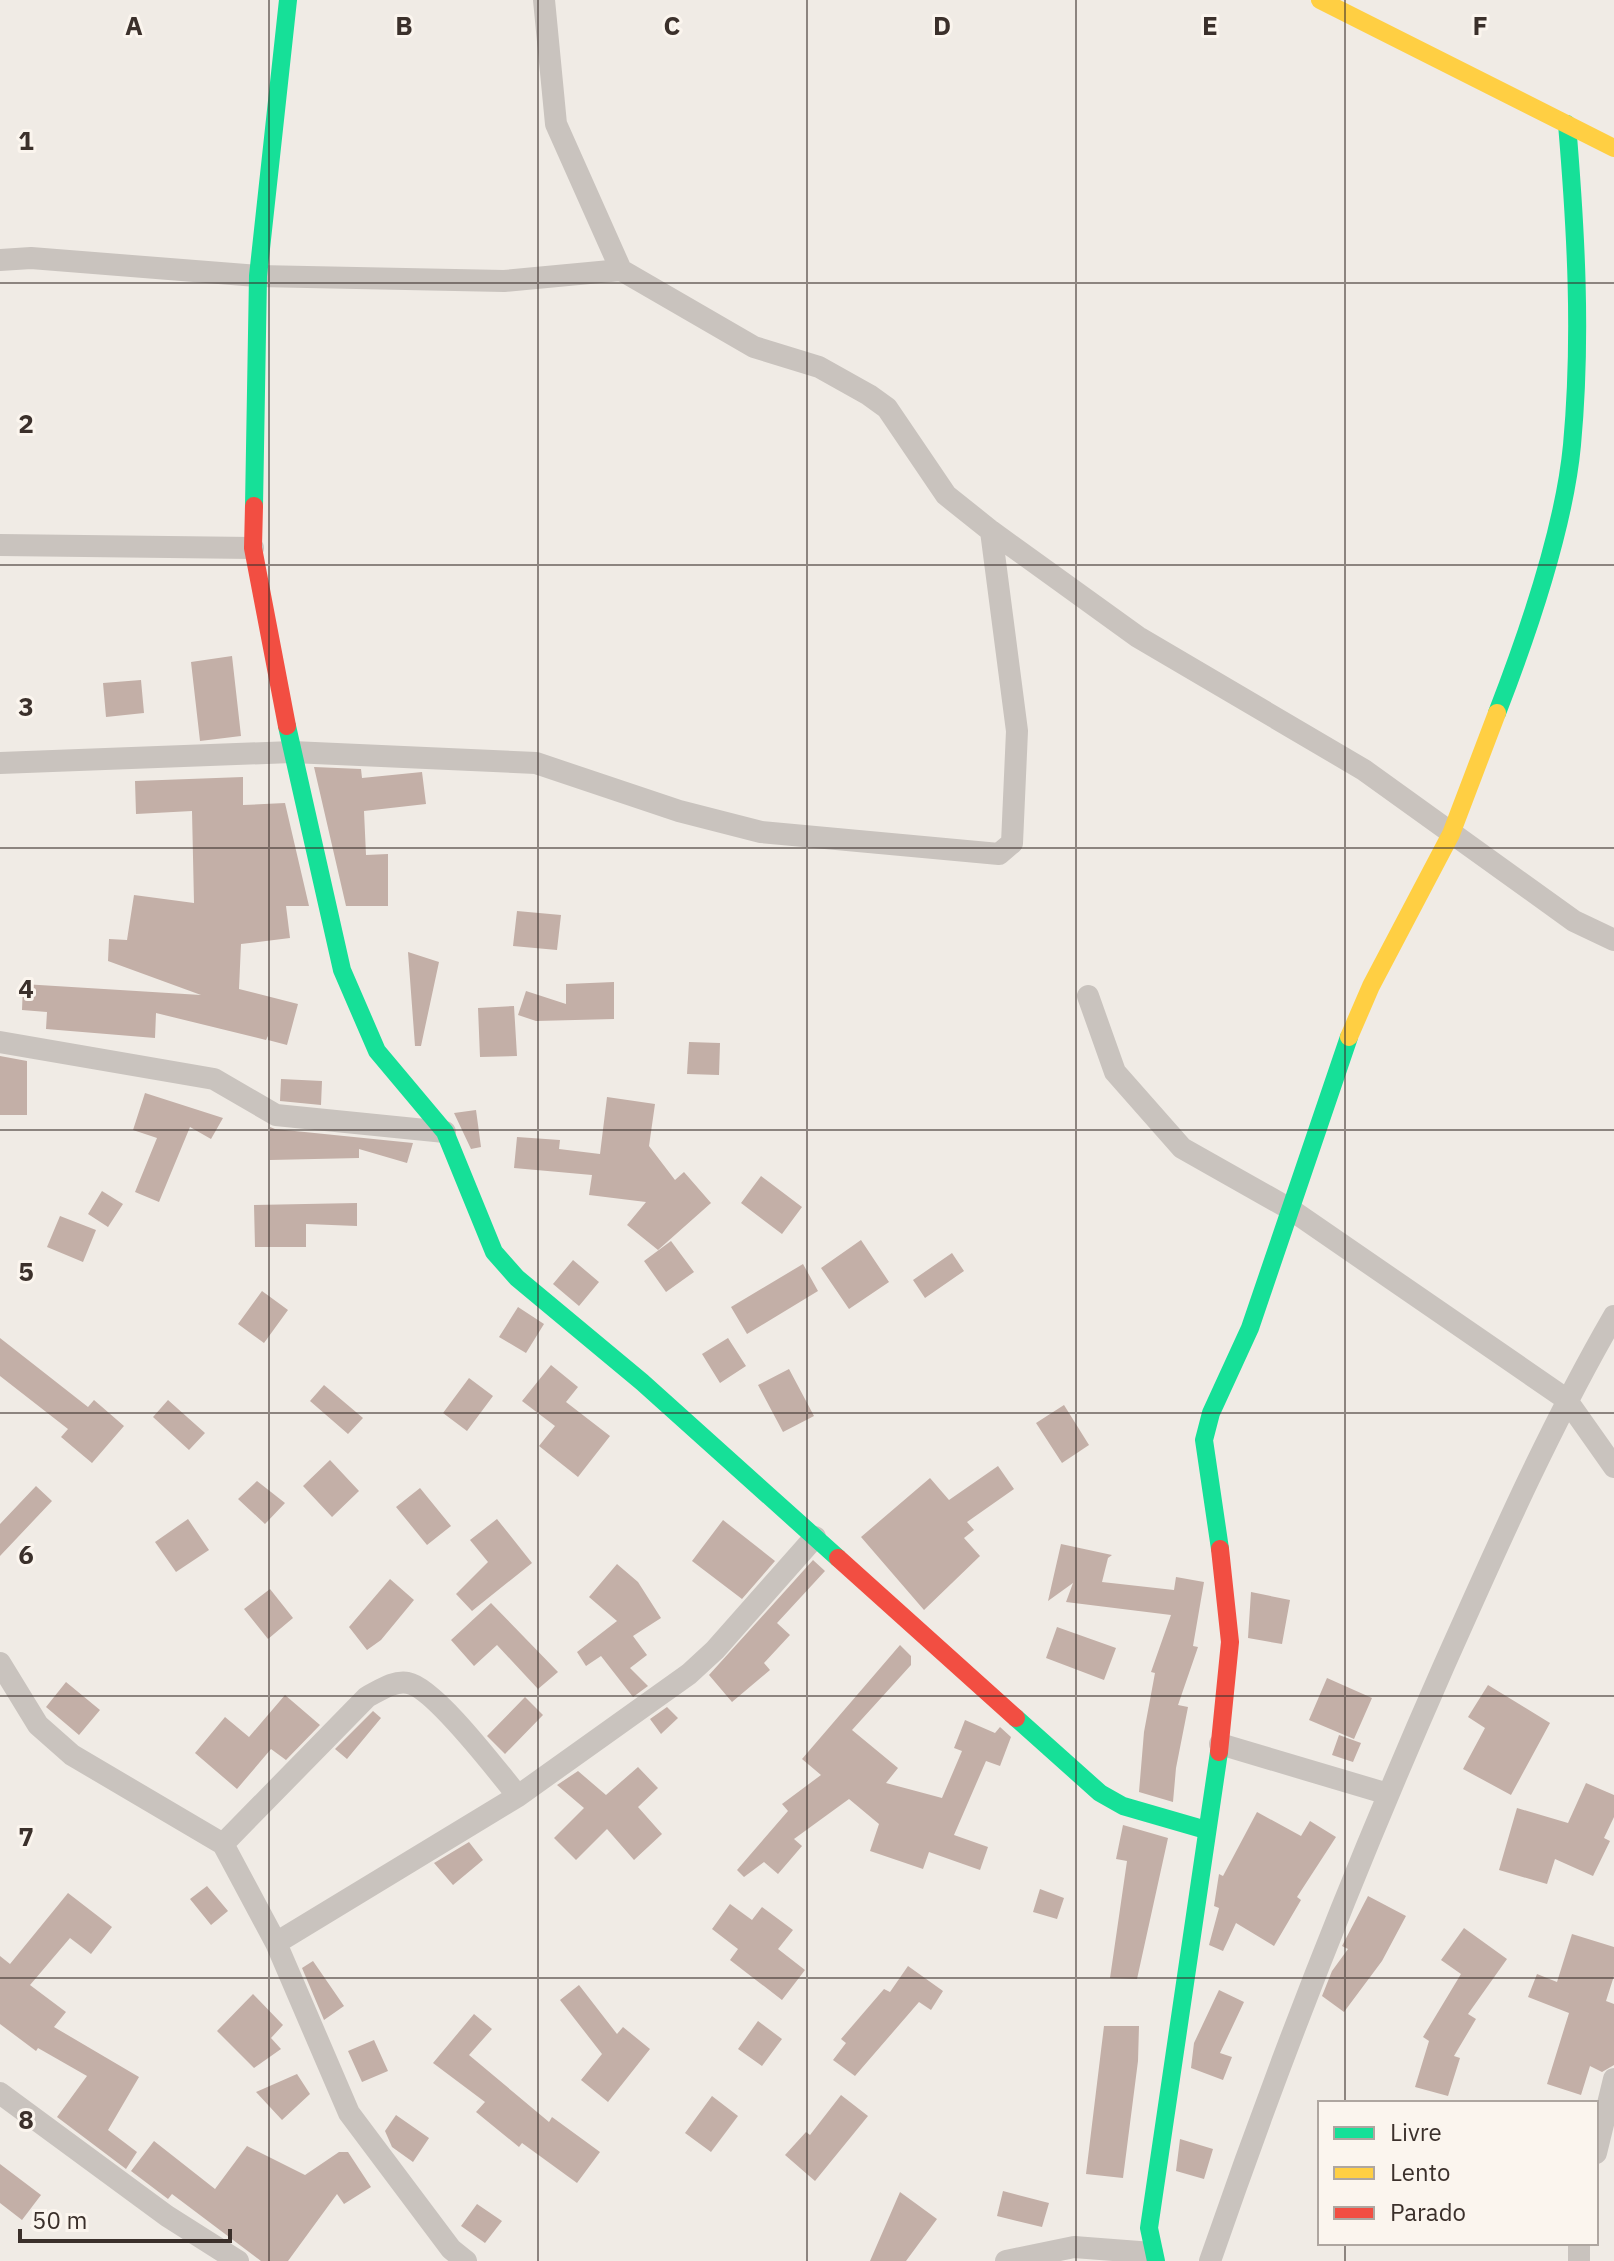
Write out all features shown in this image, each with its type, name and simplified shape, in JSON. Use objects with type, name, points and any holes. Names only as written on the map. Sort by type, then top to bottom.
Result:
[{"type":"street","points":[[288,0],[258,276],[253,548],[292,752],[342,970],[377,1051],[445,1132],[494,1252],[517,1278],[642,1382],[1100,1793],[1123,1806],[1206,1830]]},
{"type":"street","points":[[544,0],[556,124],[621,270]]},
{"type":"street","points":[[1320,0],[1614,148]]},
{"type":"street","points":[[1006,2261],[1074,2247],[1154,2257],[1149,2228],[1220,1744],[1230,1642],[1229,1613],[1204,1440],[1211,1413],[1250,1328],[1346,1043],[1371,986],[1451,834],[1521,651],[1554,534],[1572,447],[1579,273],[1567,124]]},
{"type":"street","points":[[0,260],[31,258],[258,276],[504,281],[621,270],[754,347],[819,367],[869,395],[887,408],[946,495],[991,531],[1138,637],[1364,770],[1574,921],[1614,940]]},
{"type":"street","points":[[0,763],[292,752],[536,763],[679,811],[761,832],[999,854],[1012,843],[1017,731],[991,531]]},
{"type":"street","points":[[0,545],[253,548]]},
{"type":"street","points":[[1088,996],[1115,1072],[1182,1148],[1290,1209],[1566,1399],[1614,1467]]},
{"type":"street","points":[[0,1042],[214,1079],[276,1115],[445,1132]]},
{"type":"street","points":[[1210,2261],[1251,2141],[1388,1794],[1566,1399],[1614,1316]]},
{"type":"street","points":[[276,1943],[518,1796],[689,1674],[715,1650],[815,1537]]},
{"type":"street","points":[[0,1663],[38,1725],[72,1755],[223,1844],[276,1943],[349,2113],[451,2249],[466,2261]]},
{"type":"street","points":[[223,1844],[367,1697],[388,1686],[408,1683],[432,1696],[518,1796]]},
{"type":"street","points":[[1220,1744],[1388,1794]]},
{"type":"street","points":[[1598,2145],[1614,2079]]},
{"type":"street","points":[[0,2093],[167,2216],[238,2261]]},
{"type":"building","points":[[232,656],[241,736],[200,741],[191,662]]},
{"type":"building","points":[[141,680],[144,713],[106,717],[103,683]]},
{"type":"building","points":[[314,767],[361,769],[362,778],[422,772],[426,804],[364,811],[366,855],[388,854],[388,906],[346,906]]},
{"type":"building","points":[[243,777],[243,805],[285,803],[309,906],[286,906],[290,938],[241,944],[239,989],[298,1004],[287,1045],[268,1040],[268,1036],[266,1040],[156,1013],[155,1038],[46,1029],[47,1012],[22,1010],[23,984],[201,995],[108,961],[109,939],[127,940],[134,895],[194,903],[192,811],[136,814],[135,781]]},
{"type":"building","points":[[517,911],[561,915],[557,950],[513,946]]},
{"type":"building","points":[[408,952],[439,962],[421,1046],[415,1046]]},
{"type":"building","points":[[614,982],[614,1019],[536,1021],[518,1015],[526,991],[566,1004],[566,984]]},
{"type":"building","points":[[514,1006],[517,1056],[480,1057],[478,1008]]},
{"type":"building","points":[[689,1042],[720,1043],[719,1075],[687,1074]]},
{"type":"building","points":[[0,1056],[27,1061],[27,1115],[0,1115]]},
{"type":"building","points":[[281,1079],[322,1081],[321,1105],[280,1101]]},
{"type":"building","points":[[145,1093],[223,1118],[211,1139],[190,1127],[159,1202],[135,1192],[157,1138],[133,1130]]},
{"type":"building","points":[[607,1097],[655,1104],[649,1146],[675,1180],[684,1172],[711,1203],[658,1250],[627,1225],[646,1202],[589,1195],[592,1175],[514,1168],[517,1137],[560,1140],[559,1149],[600,1154]]},
{"type":"building","points":[[476,1110],[481,1147],[471,1149],[454,1113]]},
{"type":"building","points":[[270,1127],[413,1143],[407,1163],[359,1149],[359,1158],[270,1160]]},
{"type":"building","points":[[761,1176],[802,1207],[782,1234],[741,1203]]},
{"type":"building","points":[[102,1191],[123,1204],[108,1227],[88,1214]]},
{"type":"building","points":[[357,1203],[357,1226],[306,1224],[306,1247],[255,1247],[254,1205]]},
{"type":"building","points":[[60,1216],[96,1230],[83,1262],[47,1247]]},
{"type":"building","points":[[861,1240],[889,1282],[849,1309],[821,1268]]},
{"type":"building","points":[[671,1241],[694,1272],[666,1292],[644,1261]]},
{"type":"building","points":[[952,1253],[964,1271],[925,1298],[913,1280]]},
{"type":"building","points":[[573,1260],[599,1282],[579,1306],[553,1284]]},
{"type":"building","points":[[803,1264],[818,1291],[747,1334],[731,1307]]},
{"type":"building","points":[[262,1291],[288,1310],[264,1343],[238,1324]]},
{"type":"building","points":[[518,1307],[544,1324],[526,1353],[499,1337]]},
{"type":"building","points":[[0,1338],[88,1407],[94,1400],[124,1426],[92,1463],[61,1437],[68,1429],[0,1376]]},
{"type":"building","points":[[728,1338],[746,1366],[720,1383],[702,1354]]},
{"type":"building","points":[[551,1365],[578,1387],[566,1402],[610,1436],[578,1477],[539,1446],[555,1426],[522,1401]]},
{"type":"building","points":[[789,1369],[814,1416],[783,1432],[758,1385]]},
{"type":"building","points":[[469,1378],[493,1396],[467,1431],[443,1413]]},
{"type":"building","points":[[324,1385],[363,1418],[348,1434],[310,1401]]},
{"type":"building","points":[[168,1400],[205,1433],[189,1450],[153,1417]]},
{"type":"building","points":[[1064,1405],[1089,1445],[1062,1463],[1036,1423]]},
{"type":"building","points":[[330,1460],[359,1491],[332,1517],[303,1486]]},
{"type":"building","points":[[998,1466],[1014,1489],[967,1522],[974,1530],[964,1538],[980,1556],[924,1610],[861,1537],[930,1478],[949,1500]]},
{"type":"building","points":[[257,1481],[285,1503],[265,1524],[238,1499]]},
{"type":"building","points":[[36,1486],[52,1501],[0,1556],[0,1524]]},
{"type":"building","points":[[420,1488],[451,1526],[427,1545],[396,1507]]},
{"type":"building","points":[[188,1519],[209,1550],[176,1572],[155,1542]]},
{"type":"building","points":[[497,1519],[532,1563],[472,1611],[456,1594],[488,1562],[470,1540]]},
{"type":"building","points":[[723,1520],[775,1561],[742,1599],[692,1561]]},
{"type":"building","points":[[1061,1544],[1112,1555],[1108,1558],[1102,1582],[1174,1590],[1176,1577],[1204,1582],[1193,1646],[1198,1647],[1178,1705],[1188,1707],[1173,1802],[1139,1792],[1144,1732],[1155,1673],[1151,1672],[1171,1615],[1066,1602],[1073,1583],[1048,1601]]},
{"type":"building","points":[[813,1560],[825,1571],[777,1623],[790,1635],[764,1663],[770,1670],[732,1702],[709,1675]]},
{"type":"building","points":[[617,1564],[638,1582],[661,1618],[633,1636],[647,1655],[630,1668],[648,1686],[633,1697],[601,1656],[586,1666],[577,1652],[617,1621],[589,1597]]},
{"type":"building","points":[[390,1579],[414,1600],[381,1640],[367,1650],[349,1627]]},
{"type":"building","points":[[270,1589],[293,1618],[268,1639],[244,1609]]},
{"type":"building","points":[[1251,1592],[1290,1600],[1282,1644],[1248,1638]]},
{"type":"building","points":[[491,1603],[558,1672],[538,1689],[497,1645],[474,1666],[451,1640]]},
{"type":"building","points":[[1057,1627],[1116,1648],[1104,1680],[1046,1658]]},
{"type":"building","points":[[900,1645],[911,1656],[911,1665],[852,1730],[898,1768],[886,1783],[942,1798],[962,1751],[954,1748],[965,1720],[995,1733],[1000,1727],[1011,1737],[1000,1766],[986,1761],[954,1835],[988,1847],[980,1870],[929,1852],[923,1869],[870,1851],[879,1824],[849,1799],[794,1839],[802,1846],[778,1874],[764,1862],[744,1877],[737,1870],[788,1811],[782,1804],[821,1775],[802,1759]]},
{"type":"building","points":[[1327,1678],[1372,1698],[1354,1739],[1309,1720]]},
{"type":"building","points":[[66,1682],[100,1710],[79,1735],[46,1707]]},
{"type":"building","points":[[1488,1685],[1550,1723],[1511,1795],[1463,1769],[1485,1728],[1468,1717]]},
{"type":"building","points":[[285,1695],[320,1725],[286,1760],[271,1749],[237,1789],[195,1753],[225,1717],[249,1737]]},
{"type":"building","points":[[525,1697],[543,1715],[505,1754],[487,1736]]},
{"type":"building","points":[[667,1707],[678,1718],[661,1734],[650,1719]]},
{"type":"building","points":[[373,1711],[381,1718],[347,1759],[335,1749]]},
{"type":"building","points":[[1339,1735],[1361,1743],[1353,1762],[1332,1755]]},
{"type":"building","points":[[638,1767],[658,1788],[638,1807],[662,1834],[634,1860],[607,1829],[576,1860],[554,1838],[584,1808],[557,1785],[578,1771],[606,1795]]},
{"type":"building","points":[[1586,1783],[1614,1795],[1614,1817],[1604,1838],[1610,1841],[1593,1876],[1555,1859],[1547,1884],[1499,1870],[1517,1808],[1568,1823]]},
{"type":"building","points":[[1257,1812],[1301,1836],[1310,1821],[1336,1837],[1297,1897],[1301,1900],[1274,1946],[1236,1923],[1223,1951],[1209,1945],[1219,1908],[1214,1906],[1219,1874],[1223,1876]]},
{"type":"building","points":[[1123,1825],[1168,1838],[1137,1979],[1110,1978],[1127,1861],[1116,1859]]},
{"type":"building","points":[[469,1842],[483,1860],[453,1885],[434,1863]]},
{"type":"building","points":[[207,1886],[228,1911],[211,1925],[190,1899]]},
{"type":"building","points":[[1040,1889],[1064,1898],[1057,1919],[1033,1912]]},
{"type":"building","points":[[68,1893],[112,1927],[91,1954],[70,1938],[30,1985],[66,2012],[54,2027],[139,2077],[108,2130],[137,2152],[126,2169],[57,2117],[87,2076],[38,2048],[36,2051],[0,2024],[0,1956],[10,1964]]},
{"type":"building","points":[[1368,1896],[1406,1916],[1382,1961],[1344,2012],[1322,1996],[1332,1971],[1348,1949],[1342,1946]]},
{"type":"building","points":[[730,1904],[752,1920],[762,1907],[793,1930],[778,1949],[805,1970],[782,2000],[730,1960],[738,1949],[712,1929]]},
{"type":"building","points":[[1464,1928],[1507,1959],[1468,2014],[1476,2019],[1454,2056],[1460,2058],[1448,2096],[1415,2087],[1429,2041],[1423,2037],[1461,1974],[1441,1960]]},
{"type":"building","points":[[1572,1934],[1614,1947],[1614,1976],[1606,2001],[1614,2004],[1614,2065],[1602,2072],[1590,2066],[1581,2095],[1547,2084],[1569,2013],[1528,1997],[1537,1974],[1557,1982]]},
{"type":"building","points":[[313,1961],[344,2006],[324,2020],[302,1968]]},
{"type":"building","points":[[908,1966],[943,1991],[931,2010],[919,2002],[855,2076],[833,2060],[846,2043],[841,2039],[884,1989],[890,1992]]},
{"type":"building","points":[[579,1985],[617,2034],[623,2027],[650,2049],[608,2102],[581,2080],[602,2054],[560,2000]]},
{"type":"building","points":[[1219,1990],[1244,2002],[1220,2053],[1232,2057],[1223,2080],[1191,2068],[1194,2043]]},
{"type":"building","points":[[253,1994],[283,2025],[271,2038],[281,2049],[254,2068],[217,2031]]},
{"type":"building","points":[[474,2014],[492,2029],[469,2055],[549,2122],[552,2117],[600,2152],[577,2183],[522,2143],[519,2147],[476,2112],[485,2102],[433,2063]]},
{"type":"building","points":[[758,2021],[782,2039],[762,2066],[738,2049]]},
{"type":"building","points":[[1104,2026],[1139,2026],[1138,2061],[1123,2178],[1086,2174]]},
{"type":"building","points":[[374,2040],[388,2071],[362,2082],[348,2051]]},
{"type":"building","points":[[297,2074],[310,2094],[282,2120],[256,2092]]},
{"type":"building","points":[[841,2095],[868,2116],[815,2181],[785,2155],[806,2132],[810,2135]]},
{"type":"building","points":[[712,2096],[738,2116],[711,2152],[685,2133]]},
{"type":"building","points":[[396,2115],[429,2138],[413,2162],[392,2147],[385,2131]]},
{"type":"building","points":[[1180,2139],[1213,2149],[1204,2179],[1176,2171]]},
{"type":"building","points":[[154,2141],[215,2189],[247,2146],[305,2175],[339,2152],[348,2152],[371,2187],[344,2204],[337,2194],[288,2261],[261,2261],[172,2194],[168,2199],[131,2171]]},
{"type":"building","points":[[0,2164],[41,2195],[22,2220],[0,2203]]},
{"type":"building","points":[[1003,2191],[1049,2203],[1042,2227],[997,2216]]},
{"type":"building","points":[[900,2192],[937,2219],[906,2261],[870,2261]]},
{"type":"building","points":[[477,2204],[502,2221],[485,2243],[461,2226]]},
{"type":"traffic: fast","points":[[254,506],[258,276],[288,0]]},
{"type":"traffic: fast","points":[[1497,713],[1521,649],[1553,546],[1572,445],[1577,364],[1577,284],[1567,124]]},
{"type":"traffic: fast","points":[[287,726],[342,970],[377,1051],[445,1132],[494,1252],[517,1278],[642,1382],[838,1558]]},
{"type":"traffic: fast","points":[[1220,1549],[1204,1440],[1211,1413],[1250,1328],[1349,1037]]},
{"type":"traffic: fast","points":[[1016,1718],[1100,1793],[1123,1806],[1206,1830]]},
{"type":"traffic: fast","points":[[1156,2261],[1149,2228],[1219,1752]]},
{"type":"traffic: slow","points":[[1320,0],[1614,148]]},
{"type":"traffic: slow","points":[[1349,1037],[1371,986],[1451,834],[1497,713]]},
{"type":"traffic: jam","points":[[254,506],[253,548],[287,726]]},
{"type":"traffic: jam","points":[[1219,1752],[1230,1642],[1220,1549]]},
{"type":"traffic: jam","points":[[838,1558],[1016,1718]]}]
